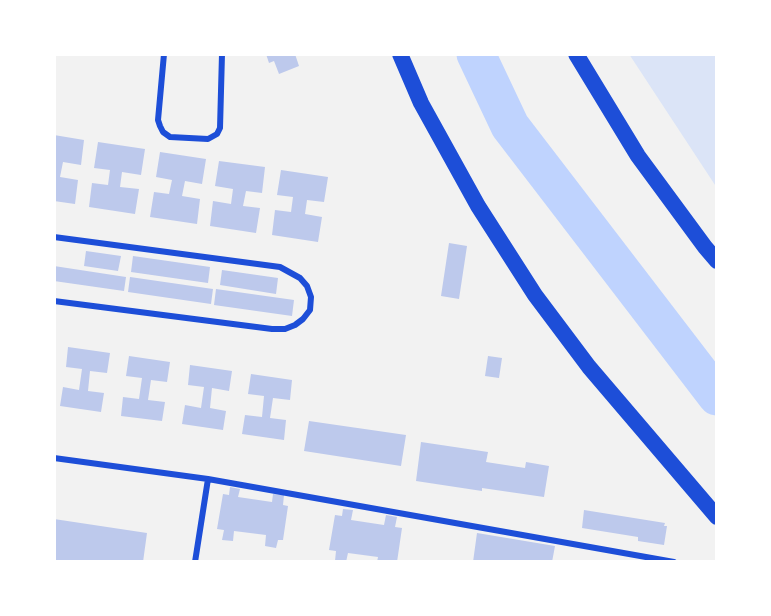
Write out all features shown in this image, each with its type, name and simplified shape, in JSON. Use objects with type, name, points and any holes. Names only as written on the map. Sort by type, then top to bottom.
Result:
[{"type":"highway","points":[[400,54],[421,103],[478,206],[536,295],[590,367],[717,517]]},
{"type":"highway","points":[[576,54],[638,156],[717,261]]},
{"type":"highway","points":[[699,496],[717,528]]},
{"type":"street","points":[[164,54],[158,120],[163,132],[170,137],[208,139],[217,134],[220,128],[222,54]]},
{"type":"street","points":[[54,237],[280,267],[300,278],[311,297],[310,310],[303,319],[295,326],[285,329],[54,301]]},
{"type":"street","points":[[54,458],[208,479],[674,562]]},
{"type":"street","points":[[195,562],[208,479]]},
{"type":"shaded area","points":[[629,54],[717,54],[717,188]]},
{"type":"building","points":[[266,54],[295,54],[299,66],[279,74],[274,61],[269,63]]},
{"type":"building","points":[[54,135],[84,140],[81,165],[63,162],[60,177],[78,180],[75,204],[54,201]]},
{"type":"building","points":[[98,142],[145,149],[141,175],[122,172],[120,187],[139,189],[135,214],[89,207],[92,183],[108,185],[110,170],[94,168]]},
{"type":"building","points":[[160,152],[206,159],[202,184],[185,181],[182,196],[200,199],[197,224],[150,217],[154,192],[169,194],[172,180],[156,177]]},
{"type":"building","points":[[219,161],[265,167],[262,193],[246,191],[243,206],[260,208],[256,233],[210,226],[213,201],[231,204],[233,189],[215,186]]},
{"type":"building","points":[[281,170],[328,177],[324,202],[307,200],[305,214],[322,217],[318,242],[272,235],[275,210],[291,212],[293,197],[277,195]]},
{"type":"building","points":[[449,243],[467,246],[459,299],[441,296]]},
{"type":"building","points":[[86,251],[121,256],[118,271],[84,266]]},
{"type":"building","points":[[133,256],[210,267],[208,283],[131,272]]},
{"type":"building","points":[[54,266],[126,277],[124,291],[54,281]]},
{"type":"building","points":[[222,270],[278,278],[276,294],[220,285]]},
{"type":"building","points":[[130,277],[213,289],[211,304],[128,292]]},
{"type":"building","points":[[216,289],[294,300],[292,316],[214,305]]},
{"type":"building","points":[[68,347],[110,353],[107,373],[90,371],[88,391],[104,393],[101,412],[60,406],[63,387],[79,390],[82,369],[66,367]]},
{"type":"building","points":[[129,356],[170,362],[167,382],[151,380],[148,400],[165,402],[162,421],[121,416],[123,397],[139,399],[142,378],[126,376]]},
{"type":"building","points":[[488,356],[502,358],[499,378],[485,376]]},
{"type":"building","points":[[190,365],[232,371],[229,391],[212,388],[210,408],[226,411],[223,430],[182,424],[185,405],[201,408],[204,387],[188,385]]},
{"type":"building","points":[[251,374],[292,380],[290,400],[273,398],[270,418],[286,420],[284,440],[242,434],[245,415],[262,417],[264,396],[248,394]]},
{"type":"building","points":[[309,421],[406,435],[401,466],[304,451]]},
{"type":"building","points":[[421,442],[488,452],[486,462],[525,468],[526,462],[549,466],[544,497],[416,481]]},
{"type":"building","points":[[230,487],[240,489],[238,497],[272,502],[273,494],[284,495],[283,505],[288,506],[283,540],[278,540],[276,548],[265,546],[266,535],[234,531],[233,541],[222,540],[224,530],[217,529],[223,494],[229,495]]},
{"type":"building","points":[[343,509],[353,510],[351,520],[384,525],[386,515],[397,517],[395,527],[402,528],[397,562],[377,562],[378,557],[348,553],[346,562],[335,561],[336,551],[329,550],[335,515],[342,516]]},
{"type":"building","points":[[584,510],[665,523],[664,526],[667,526],[664,545],[638,541],[638,537],[582,528]]},
{"type":"building","points":[[54,519],[147,533],[143,562],[54,562]]},
{"type":"building","points":[[477,533],[555,546],[552,562],[473,562]]},
{"type":"waterway","points":[[476,54],[510,126],[717,396]]}]
